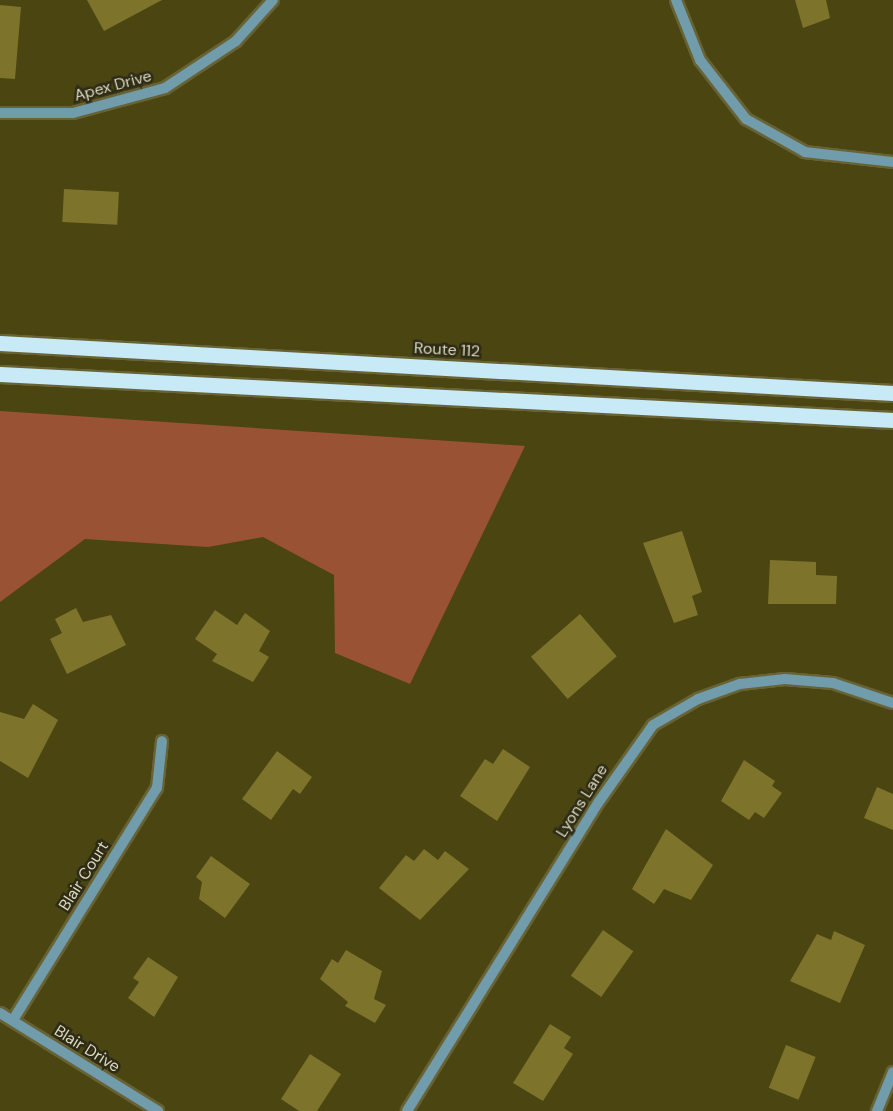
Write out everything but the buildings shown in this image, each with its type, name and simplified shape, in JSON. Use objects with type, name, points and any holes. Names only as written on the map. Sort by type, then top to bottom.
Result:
[{"type":"main road","name":"Route 112","points":[[0,344],[893,393]]},
{"type":"main road","points":[[0,374],[893,420]]},
{"type":"street","name":"Apex Drive","points":[[0,113],[73,113],[165,88],[236,42],[273,0]]},
{"type":"street","points":[[676,0],[700,60],[746,119],[805,152],[893,162]]},
{"type":"street","name":"Lyons Lane","points":[[407,1111],[598,802],[652,725],[709,695],[785,679],[833,683],[893,703]]},
{"type":"street","name":"Blair Court","points":[[13,1020],[157,788],[162,741]]},
{"type":"street","name":"Blair Drive","points":[[0,1013],[158,1111]]},
{"type":"street","points":[[877,1111],[893,1072]]},
{"type":"shaded area","points":[[0,411],[525,446],[410,684],[335,653],[334,575],[263,537],[208,547],[85,539],[0,602]]}]
